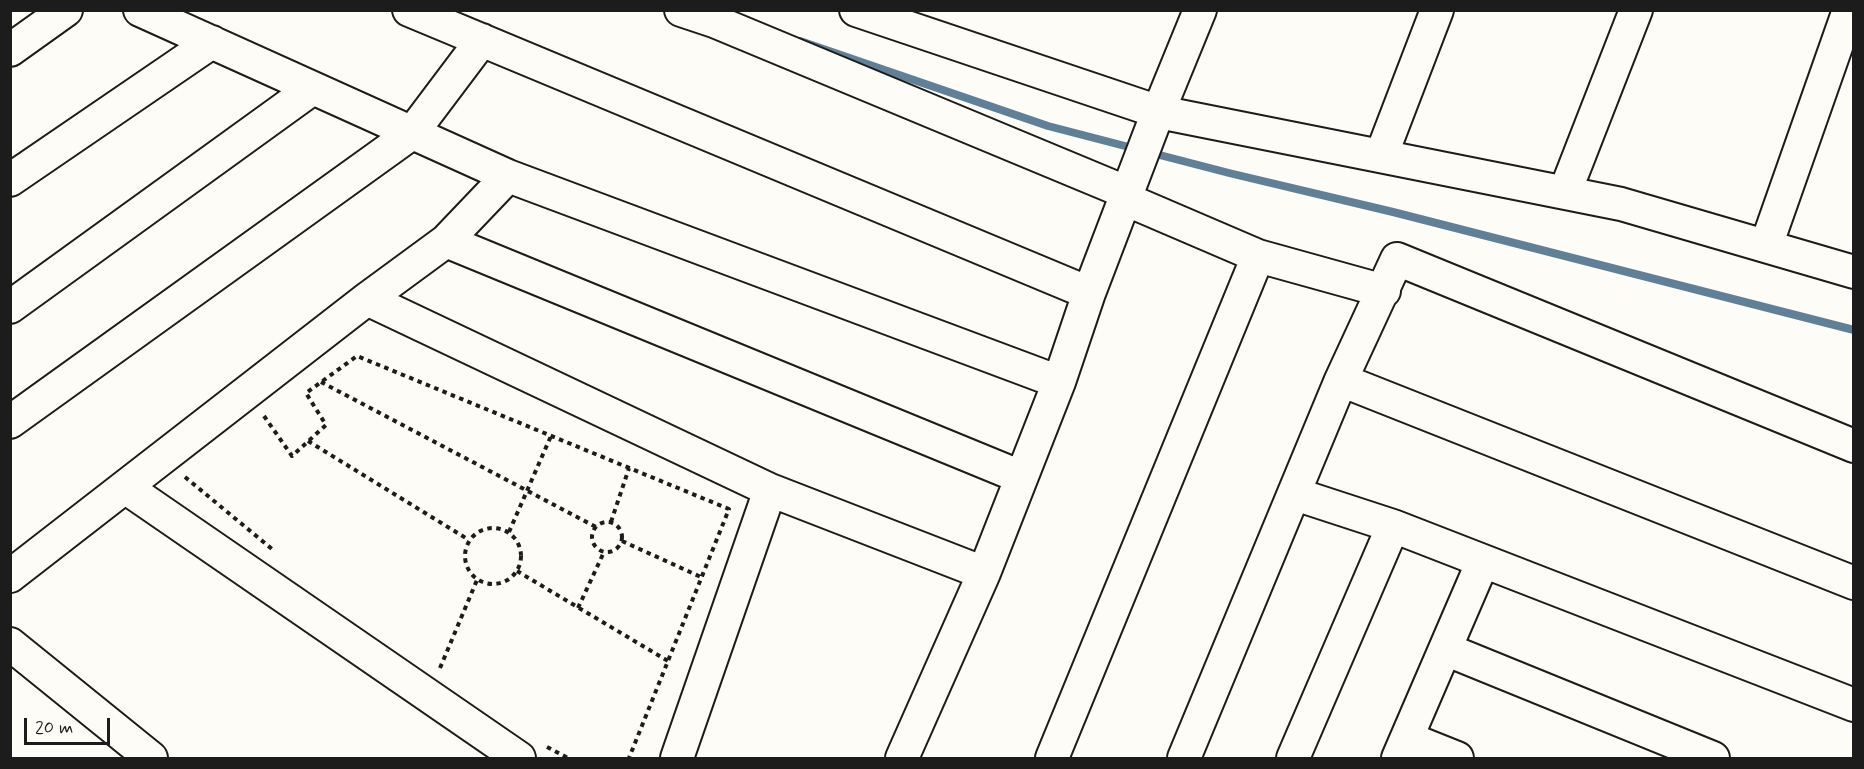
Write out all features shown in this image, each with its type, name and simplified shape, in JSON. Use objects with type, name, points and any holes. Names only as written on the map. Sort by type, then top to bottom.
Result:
[{"type":"street","points":[[10,50],[66,10]]},
{"type":"street","points":[[140,10],[508,176],[1059,382]]},
{"type":"street","points":[[409,10],[1089,293]]},
{"type":"street","points":[[681,10],[714,21],[1128,192],[1258,256],[1384,291]]},
{"type":"street","points":[[856,10],[1157,116],[1381,156],[1620,204],[1854,272]]},
{"type":"street","points":[[902,759],[984,573],[1059,382],[1089,293],[1200,10]]},
{"type":"street","points":[[1381,156],[1437,10]]},
{"type":"street","points":[[1565,192],[1636,10]]},
{"type":"street","points":[[1766,246],[1849,10]]},
{"type":"street","points":[[10,422],[412,133],[482,40]]},
{"type":"street","points":[[10,180],[212,42]]},
{"type":"street","points":[[10,307],[313,88]]},
{"type":"street","points":[[10,576],[367,299],[446,241],[508,176]]},
{"type":"street","points":[[446,241],[1021,477]]},
{"type":"street","points":[[1052,759],[1258,256]]},
{"type":"street","points":[[1184,759],[1341,380],[1397,259],[1854,446]]},
{"type":"street","points":[[367,299],[770,490],[984,573]]},
{"type":"street","points":[[1341,380],[1854,583]]},
{"type":"street","points":[[125,487],[533,753]]},
{"type":"street","points":[[677,759],[770,490]]},
{"type":"street","points":[[1294,494],[1393,526],[1854,705]]},
{"type":"street","points":[[1293,759],[1393,526]]},
{"type":"street","points":[[1457,759],[1403,748],[1483,561]]},
{"type":"street","points":[[1445,649],[1713,759]]},
{"type":"street","points":[[13,651],[152,759]]},
{"type":"path","points":[[263,415],[292,456],[326,425],[306,393],[357,356],[729,509],[629,759]]},
{"type":"path","points":[[321,382],[596,527]]},
{"type":"path","points":[[509,532],[551,436]]},
{"type":"path","points":[[308,441],[469,540]]},
{"type":"path","points":[[611,522],[629,468]]},
{"type":"path","points":[[192,469],[183,476],[273,549]]},
{"type":"path","points":[[602,522],[611,522],[618,526],[622,533],[619,548],[612,552],[596,549],[592,542],[592,534],[596,527],[602,522]]},
{"type":"path","points":[[487,528],[498,528],[509,532],[521,550],[521,561],[517,571],[509,579],[499,584],[488,584],[477,580],[469,572],[465,562],[465,551],[469,540],[487,528]]},
{"type":"path","points":[[622,541],[701,577]]},
{"type":"path","points":[[578,608],[603,552]]},
{"type":"path","points":[[517,571],[668,661]]},
{"type":"path","points":[[439,672],[477,580]]},
{"type":"path","points":[[533,753],[567,759]]},
{"type":"waterway","points":[[800,41],[1048,126],[1854,330]]}]
